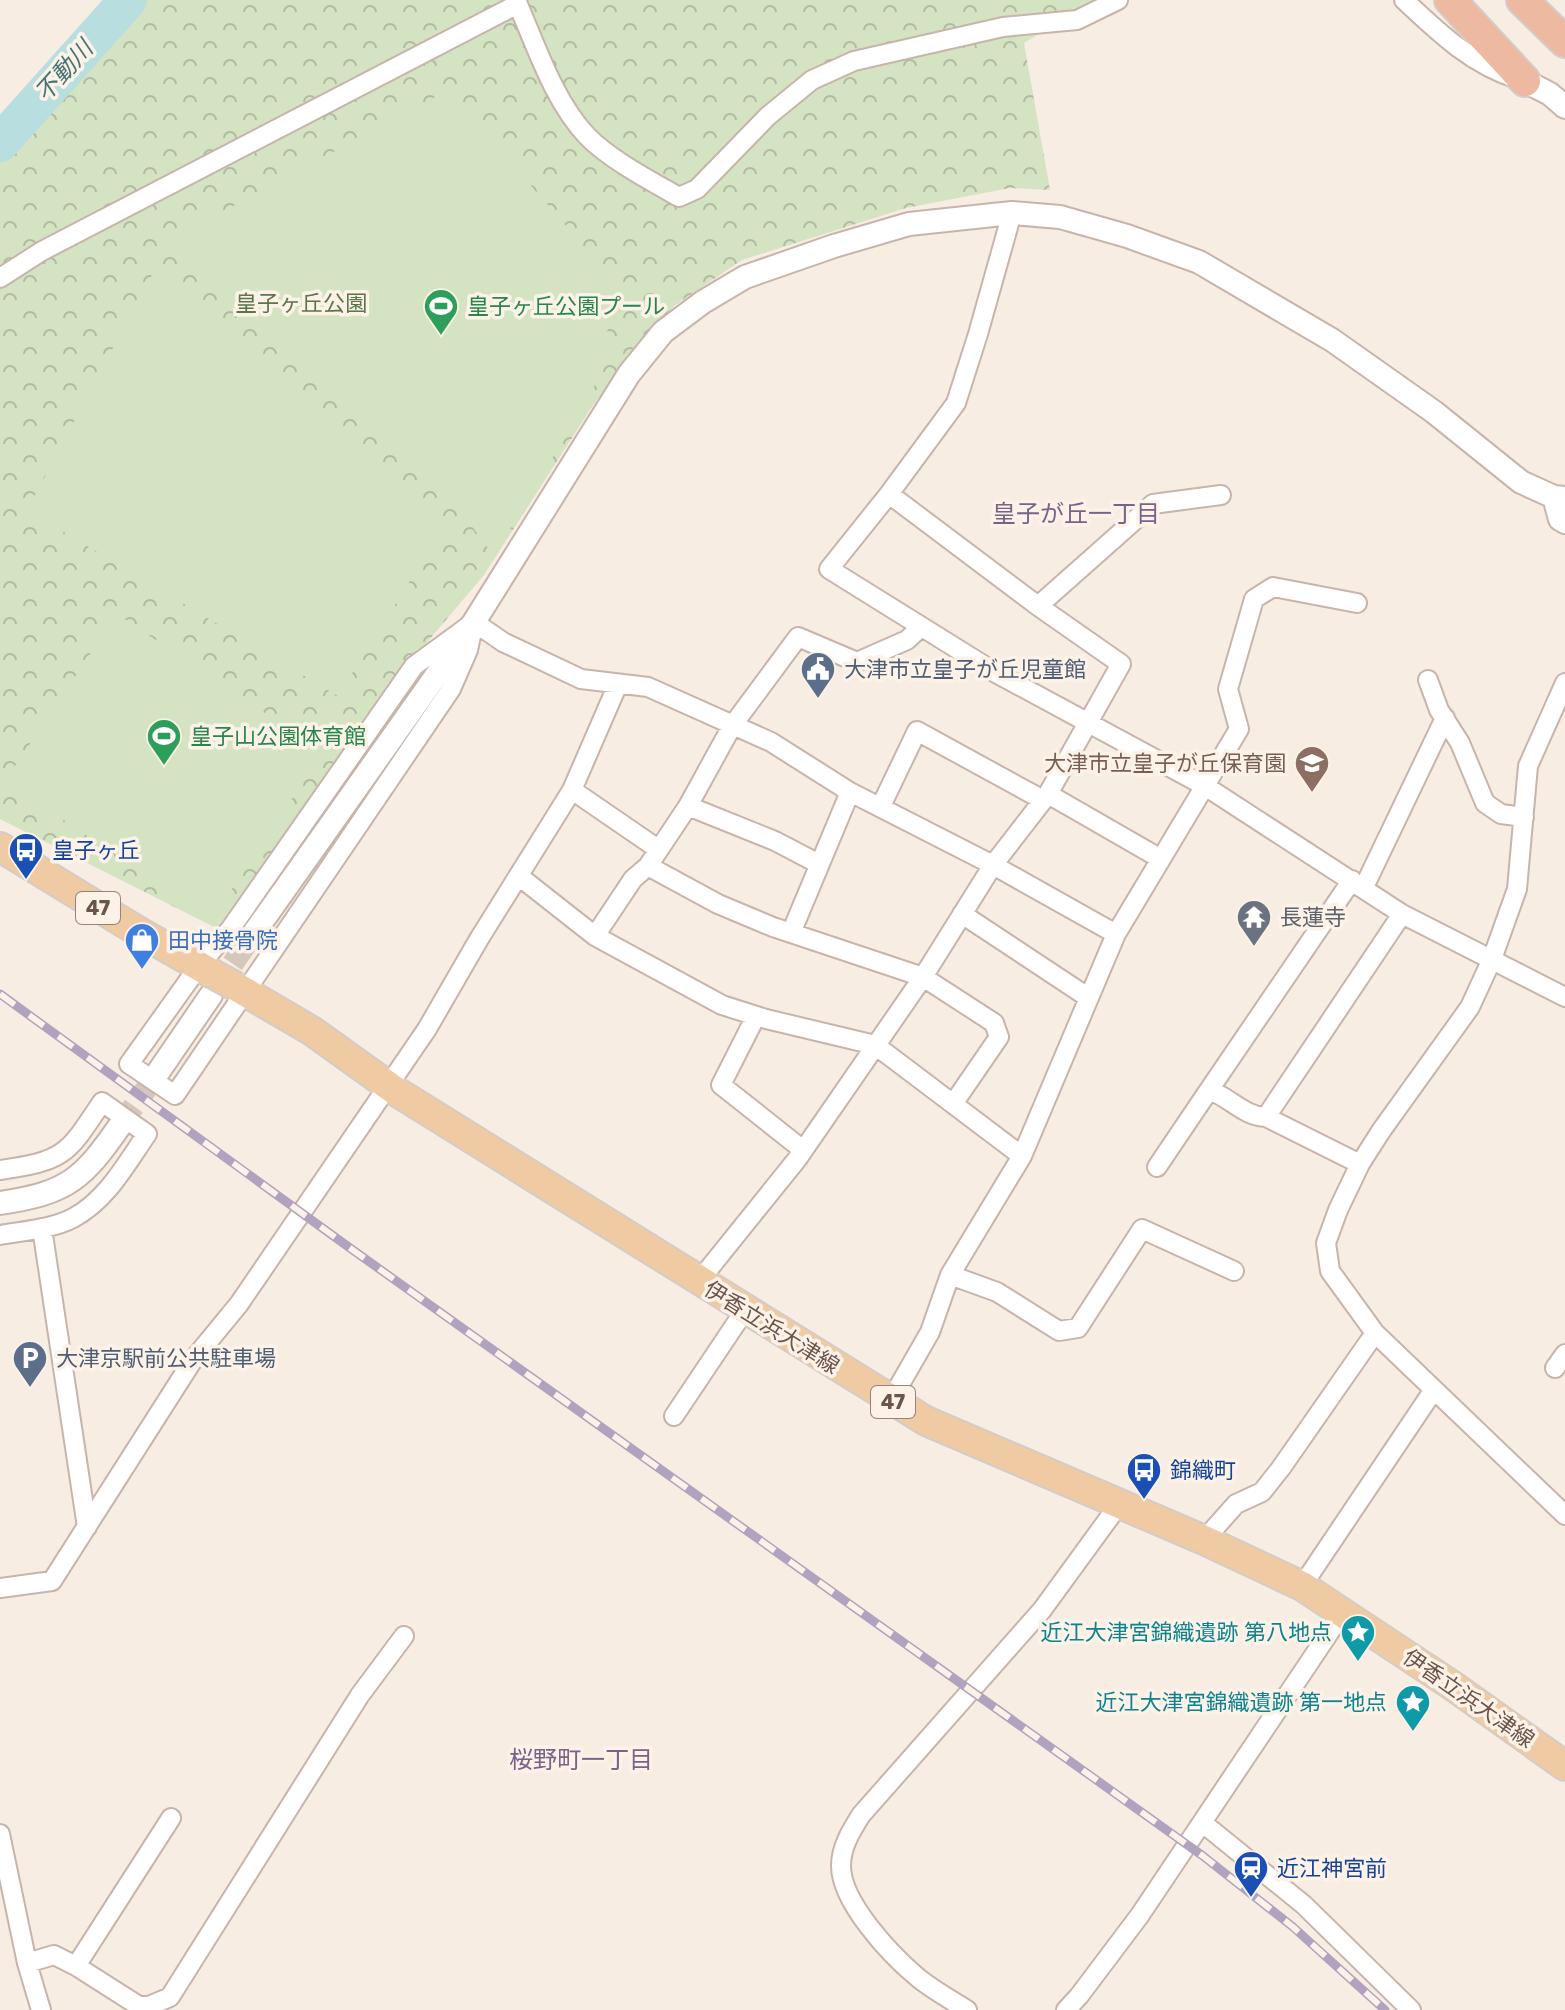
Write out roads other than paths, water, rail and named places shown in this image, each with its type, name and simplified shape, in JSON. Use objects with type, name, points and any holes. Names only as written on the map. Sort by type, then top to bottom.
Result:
[{"type":"highway","points":[[1450,0],[1525,81]]},
{"type":"highway","points":[[1522,0],[1565,42]]},
{"type":"main road","name":"伊香立浜大津線","points":[[0,847],[220,982],[312,1031],[388,1086],[926,1421],[1120,1503],[1302,1586],[1565,1766]]},
{"type":"street","points":[[0,278],[42,251],[517,2],[558,94],[588,136],[639,174],[679,197],[697,189],[768,116],[812,80],[826,73],[854,61],[1003,27],[1077,20],[1118,0]]},
{"type":"street","points":[[1404,0],[1446,39],[1494,72],[1525,81],[1550,94],[1565,107]]},
{"type":"street","points":[[1012,213],[956,403],[829,569],[996,673],[1205,786],[1402,914],[1565,997]]},
{"type":"street","points":[[249,940],[474,622],[629,374],[663,332],[703,302],[745,277],[909,224],[1012,213],[1073,221],[1127,236],[1199,262],[1332,340],[1434,412],[1521,482],[1560,497],[1560,519],[1565,522]]},
{"type":"street","points":[[699,1281],[803,1150],[923,977],[993,865],[1046,797],[1121,664],[889,494]]},
{"type":"street","points":[[1038,606],[1153,504],[1221,495]]},
{"type":"street","points":[[891,1400],[930,1332],[950,1275],[1022,1156],[1116,934],[1239,729],[1228,689],[1254,599],[1273,587],[1357,603]]},
{"type":"street","points":[[474,622],[503,642],[581,679],[648,687],[771,742],[850,792],[993,865],[1116,934]]},
{"type":"street","points":[[159,1071],[220,982],[451,689],[468,650],[474,622]]},
{"type":"street","points":[[220,982],[129,1064],[175,1095],[220,982],[231,928],[414,666],[474,622]]},
{"type":"street","points":[[595,936],[688,806],[732,726],[798,637],[857,662],[907,640],[920,628]]},
{"type":"street","points":[[1428,680],[1439,710],[1460,743],[1485,803],[1501,814],[1524,817]]},
{"type":"street","points":[[1565,683],[1528,766],[1517,889],[1492,959],[1470,1007],[1360,1164],[1326,1243],[1330,1271],[1375,1333],[1565,1515]]},
{"type":"street","points":[[0,1588],[52,1581],[193,1360],[239,1304],[427,1029],[572,790],[618,684]]},
{"type":"street","points":[[1157,1167],[1358,884],[1445,718]]},
{"type":"street","points":[[881,806],[917,731],[1161,859]]},
{"type":"street","points":[[572,790],[658,849]]},
{"type":"street","points":[[791,933],[850,792]]},
{"type":"street","points":[[688,806],[775,841],[819,864]]},
{"type":"street","points":[[648,866],[718,904],[791,933],[923,977],[994,1023],[999,1037],[953,1104]]},
{"type":"street","points":[[520,877],[595,936],[722,1005],[875,1045],[1022,1156]]},
{"type":"street","points":[[962,914],[1089,998]]},
{"type":"street","points":[[1266,1117],[1402,914]]},
{"type":"street","points":[[756,1016],[721,1085],[803,1150]]},
{"type":"street","points":[[1209,1090],[1222,1095],[1252,1117],[1266,1117],[1360,1164]]},
{"type":"street","points":[[0,1170],[45,1163],[63,1154],[80,1136],[102,1102],[147,1134],[113,1183],[98,1200],[73,1218],[42,1228],[0,1235]]},
{"type":"street","points":[[0,1203],[44,1194],[71,1183],[98,1157],[121,1124]]},
{"type":"street","points":[[42,1228],[87,1527]]},
{"type":"street","points":[[950,1275],[997,1292],[1059,1331],[1078,1328],[1142,1229],[1234,1271]]},
{"type":"street","points":[[674,1416],[745,1310]]},
{"type":"street","points":[[1204,1540],[1236,1504],[1262,1492],[1375,1333]]},
{"type":"street","points":[[1302,1586],[1433,1391]]},
{"type":"street","points":[[967,2010],[917,1977],[890,1951],[868,1923],[844,1884],[841,1866],[844,1848],[861,1815],[1042,1610],[1120,1503]]},
{"type":"street","points":[[1066,2010],[1140,1915],[1204,1824],[1343,1612]]},
{"type":"street","points":[[27,1963],[54,1955],[139,2006],[149,2006],[170,1997],[360,1695],[404,1636]]},
{"type":"street","points":[[76,1966],[171,1818]]},
{"type":"street","points":[[1204,1824],[1304,1905],[1411,2010]]},
{"type":"street","points":[[0,1834],[3,1867],[41,2010]]},
{"type":"waterway","name":"不動川","points":[[0,143],[128,0]]},
{"type":"tunnel","points":[[214,991],[249,940]]},
{"type":"tunnel","points":[[121,1124],[159,1071]]},
{"type":"railway","points":[[0,994],[350,1248],[1203,1856],[1293,1927],[1385,2010]]},
{"type":"place","name":"皇子ヶ丘公園プール","points":[[441,337]]},
{"type":"place","name":"大津市立皇子が丘児童館","points":[[818,700]]},
{"type":"place","name":"皇子山公園体育館","points":[[164,767]]},
{"type":"place","name":"大津市立皇子が丘保育園","points":[[1312,794]]},
{"type":"place","name":"皇子ヶ丘","points":[[26,881]]},
{"type":"place","name":"長蓮寺","points":[[1254,948]]},
{"type":"place","name":"田中接骨院","points":[[142,971]]},
{"type":"place","name":"大津京駅前公共駐車場","points":[[30,1389]]},
{"type":"place","name":"錦織町","points":[[1144,1501]]},
{"type":"place","name":"近江大津宮錦織遺跡 第八地点","points":[[1358,1663]]},
{"type":"place","name":"近江大津宮錦織遺跡 第一地点","points":[[1413,1733]]},
{"type":"place","name":"近江神宮前","points":[[1251,1899]]},
{"type":"district","name":"皇子が丘一丁目","points":[[1076,514]]},
{"type":"district","name":"桜野町一丁目","points":[[581,1760]]},
{"type":"park label","name":"皇子ヶ丘公園","points":[[301,303]]}]
